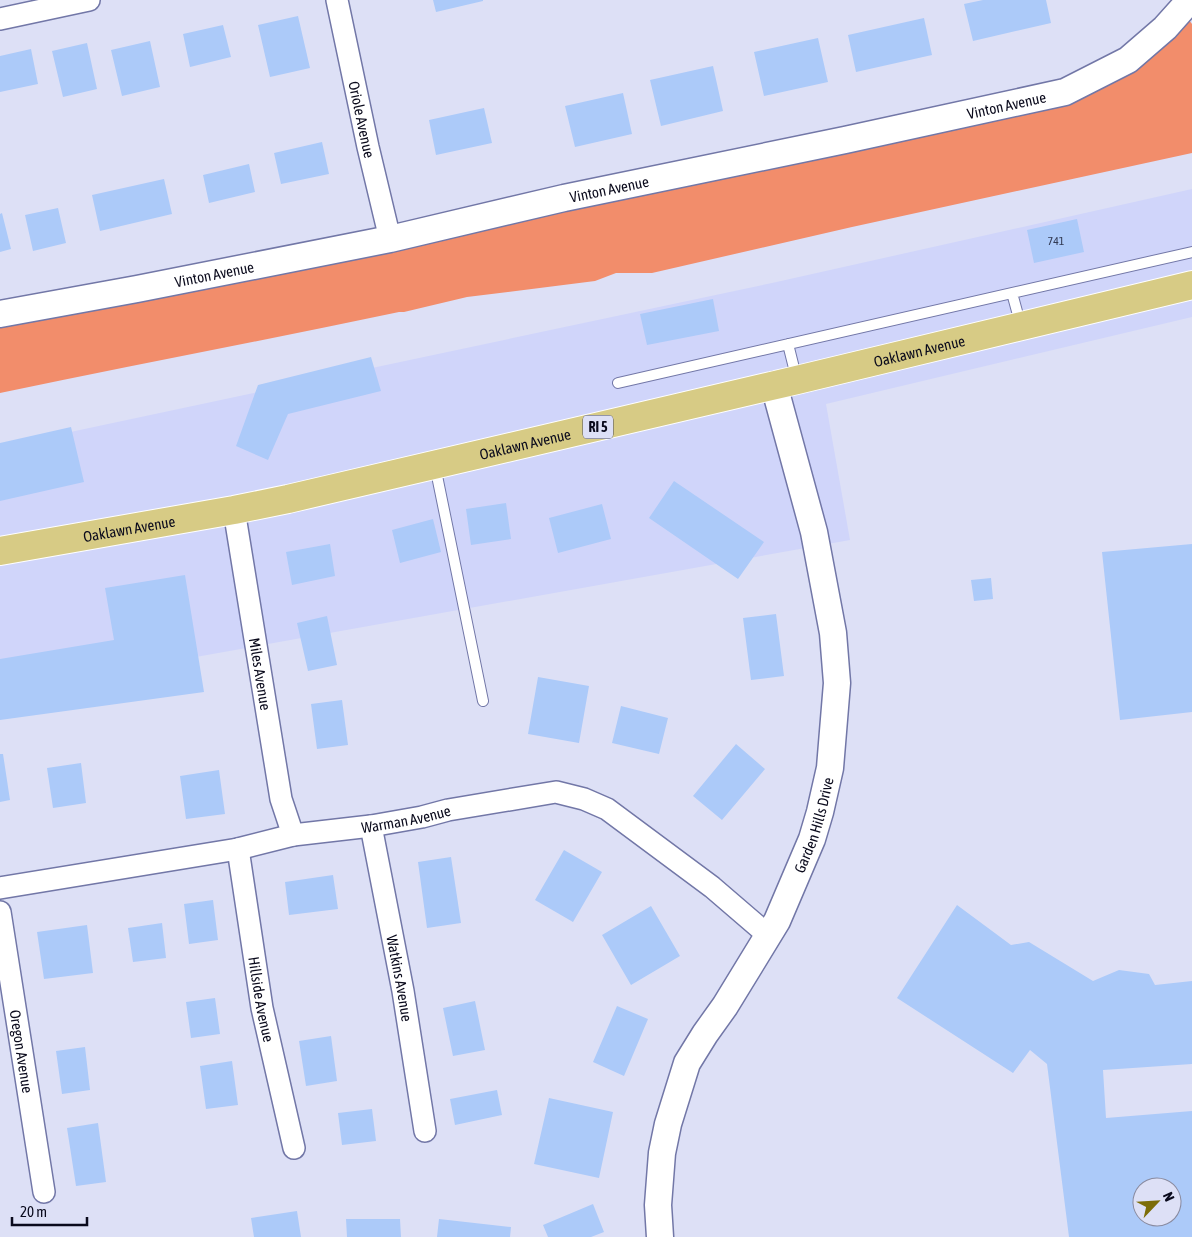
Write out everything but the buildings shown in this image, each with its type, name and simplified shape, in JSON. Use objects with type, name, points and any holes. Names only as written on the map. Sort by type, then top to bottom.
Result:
[{"type":"main road","name":"Oaklawn Avenue","points":[[0,551],[234,510],[786,383],[1192,285]]},
{"type":"street","points":[[0,19],[89,0]]},
{"type":"street","name":"Oriole Avenue","points":[[337,0],[368,147],[390,239]]},
{"type":"street","name":"Vinton Avenue","points":[[0,314],[390,239],[564,198],[1065,92],[1128,60],[1165,28],[1190,0]]},
{"type":"street","name":"Garden Hills Drive","points":[[660,1237],[658,1205],[662,1153],[668,1124],[687,1063],[777,921],[812,839],[830,768],[837,683],[833,633],[786,383]]},
{"type":"street","name":"Miles Avenue","points":[[234,510],[281,799],[293,836]]},
{"type":"street","name":"Warman Avenue","points":[[0,888],[238,850],[293,836],[371,826],[422,817],[448,810],[556,792],[607,809],[631,825],[712,887],[769,936]]},
{"type":"street","name":"Watkins Avenue","points":[[371,826],[403,991],[425,1131]]},
{"type":"street","name":"Hillside Avenue","points":[[238,850],[262,1008],[294,1148]]},
{"type":"street","name":"Oregon Avenue","points":[[0,912],[44,1192]]},
{"type":"lane","points":[[618,383],[1192,252]]},
{"type":"lane","points":[[1012,293],[1021,326]]},
{"type":"lane","points":[[786,383],[788,344]]},
{"type":"lane","points":[[435,465],[483,701]]},
{"type":"shaded area","points":[[1178,6],[1192,24],[1192,153],[852,227],[652,273],[616,273],[595,281],[467,297],[404,312],[0,393],[0,315],[1080,81]]},
{"type":"shaded area","points":[[1192,189],[1192,317],[826,404],[850,540],[0,692],[0,447],[772,283]]}]
